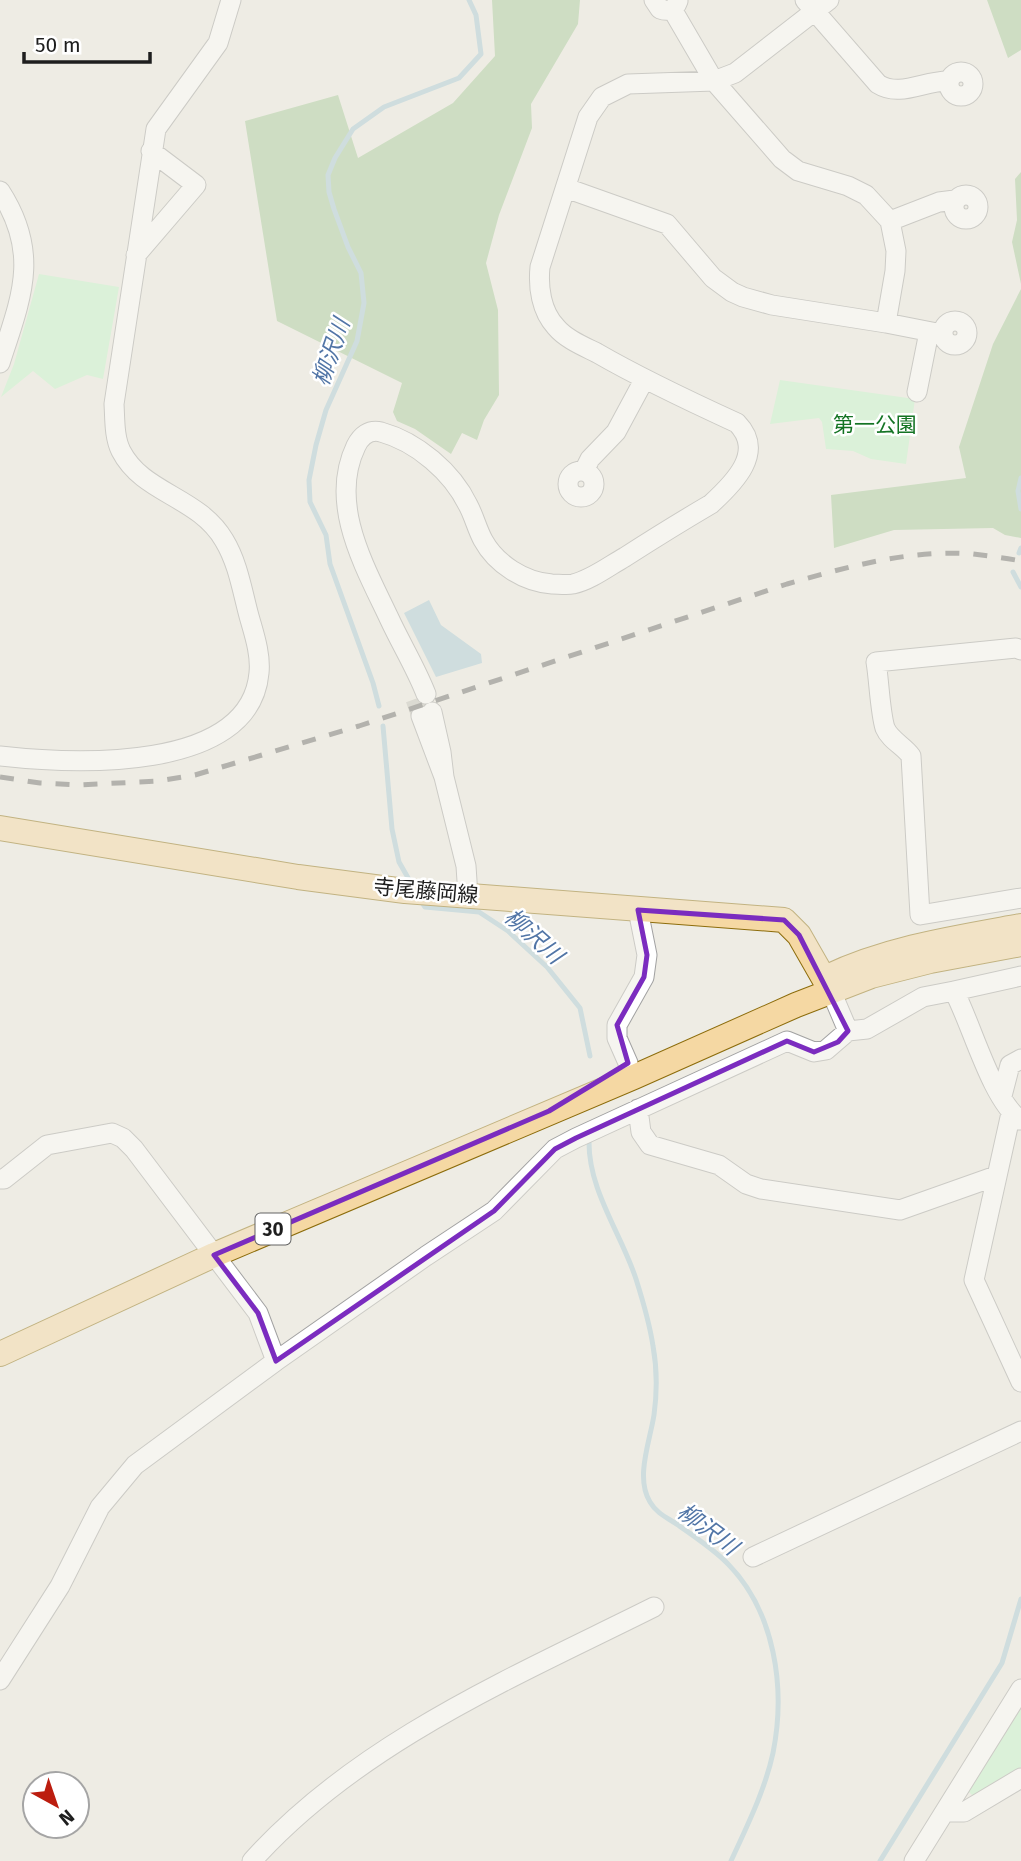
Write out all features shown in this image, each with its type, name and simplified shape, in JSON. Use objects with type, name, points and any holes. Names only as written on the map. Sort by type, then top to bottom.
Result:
[{"type":"main road","name":"寺尾藤岡線","points":[[0,828],[298,877],[417,892],[784,920],[799,935],[828,984]]},
{"type":"main road","name":"30","points":[[0,1354],[214,1255],[634,1077],[828,984],[859,962],[926,944],[1021,926]]},
{"type":"main road","name":"30","points":[[549,1111],[628,1063],[828,984],[1021,944]]},
{"type":"street","points":[[0,756],[41,761],[109,759],[155,755],[192,747],[211,740],[228,728],[244,711],[254,694],[259,674],[258,651],[234,560],[210,521],[195,508],[153,485],[135,471],[120,450],[114,404],[156,130],[218,43],[231,0]]},
{"type":"street","points":[[654,0],[660,9],[675,5],[714,81],[782,159],[798,171],[848,186],[866,195],[890,221],[896,251],[886,323]]},
{"type":"street","points":[[468,896],[466,866],[443,777],[441,752],[423,705],[416,668],[359,553],[349,519],[348,482],[358,442],[367,432],[378,431],[398,438],[439,467],[469,506],[483,541],[503,564],[529,578],[550,584],[572,584],[603,570],[711,504],[724,491],[748,456],[750,445],[747,433],[737,423],[644,380],[573,340],[556,327],[545,310],[538,286],[540,267],[588,117],[602,97],[628,84],[714,81],[735,73],[816,4],[878,84],[886,90],[907,89],[934,81],[949,81]]},
{"type":"street","points":[[136,256],[197,185],[151,151]]},
{"type":"street","points":[[566,188],[667,224],[713,278],[732,292],[772,305],[935,333],[916,392]]},
{"type":"street","points":[[0,191],[17,220],[24,254],[0,363]]},
{"type":"street","points":[[890,221],[939,202],[955,200]]},
{"type":"street","points":[[584,471],[590,459],[616,432],[644,380]]},
{"type":"street","points":[[1021,650],[1016,648],[876,662],[885,728],[911,756],[920,915],[1021,898]]},
{"type":"street","points":[[628,1063],[617,1038],[617,1025],[644,976],[647,955],[638,910]]},
{"type":"street","points":[[0,1680],[60,1586],[100,1507],[135,1465],[276,1361],[494,1211],[555,1149],[788,1041],[814,1052],[826,1050],[848,1031],[867,1029],[923,997],[1021,976]]},
{"type":"street","points":[[828,984],[848,1031]]},
{"type":"street","points":[[954,991],[985,1065],[1012,1110]]},
{"type":"street","points":[[1021,1059],[1010,1065],[1012,1110],[974,1280],[1021,1382]]},
{"type":"street","points":[[638,1109],[641,1132],[650,1145],[719,1165],[746,1184],[761,1189],[900,1210],[996,1176]]},
{"type":"street","points":[[0,1179],[4,1179],[47,1144],[112,1133],[122,1138],[134,1149],[258,1313],[276,1361]]},
{"type":"street","points":[[753,1557],[1021,1431]]},
{"type":"street","points":[[252,1861],[271,1840],[306,1810],[399,1740],[438,1716],[654,1607]]},
{"type":"street","points":[[914,1861],[1021,1689]]},
{"type":"street","points":[[945,1812],[964,1812],[1021,1778]]},
{"type":"highlighted area","points":[[638,910],[784,920],[799,935],[848,1031],[838,1042],[814,1052],[787,1041],[555,1149],[494,1211],[276,1361],[258,1313],[214,1255],[549,1111],[628,1063],[617,1025],[644,977],[647,955]]},
{"type":"green space","points":[[492,0],[580,0],[578,24],[531,104],[532,128],[499,215],[486,263],[498,310],[499,395],[484,420],[477,440],[462,433],[451,454],[415,429],[397,421],[393,412],[402,383],[277,321],[245,121],[338,95],[358,158],[453,103],[495,56]]},
{"type":"green space","points":[[987,0],[1021,0],[1021,50],[1008,58]]},
{"type":"green space","points":[[1021,172],[1021,284],[1012,242],[1017,220],[1015,179]]},
{"type":"green space","points":[[39,274],[119,287],[103,379],[87,375],[55,389],[33,371],[1,397],[14,364]]},
{"type":"green space","points":[[1021,289],[1021,538],[1005,535],[993,528],[894,530],[834,548],[831,495],[966,478],[959,447],[993,344]]},
{"type":"green space","name":"第一公園","points":[[780,380],[915,399],[906,464],[871,459],[853,451],[826,449],[819,418],[770,424]]},
{"type":"green space","points":[[1021,1706],[1021,1767],[973,1796],[968,1791]]},
{"type":"water","points":[[429,600],[441,625],[481,654],[482,663],[436,677],[404,613]]},
{"type":"waterway","name":"柳沢川","points":[[379,706],[330,564],[326,535],[310,502],[309,480],[316,445],[326,410],[357,341],[364,303],[361,273],[334,209],[328,175],[353,129],[384,107],[459,78],[481,54],[476,15],[469,0]]},
{"type":"waterway","points":[[1021,478],[1018,491],[1021,509]]},
{"type":"waterway","points":[[1019,553],[1021,548]]},
{"type":"waterway","points":[[1013,572],[1021,587]]},
{"type":"waterway","name":"柳沢川","points":[[383,726],[392,829],[399,862],[411,883]]},
{"type":"waterway","name":"柳沢川","points":[[421,901],[425,907],[479,912],[508,931],[547,967],[580,1008],[590,1056]]},
{"type":"waterway","name":"柳沢川","points":[[589,1140],[590,1158],[599,1194],[630,1262],[653,1346],[656,1398],[644,1471],[646,1492],[656,1510],[717,1554],[744,1583],[757,1605],[773,1652],[778,1703],[773,1753],[760,1794],[731,1861]]},
{"type":"waterway","points":[[880,1861],[1002,1663],[1021,1599]]},
{"type":"tunnel","points":[[415,699],[421,716]]},
{"type":"railway","points":[[0,777],[79,785],[158,781],[195,775],[359,726],[833,571],[926,554],[973,554],[1021,561]]}]
